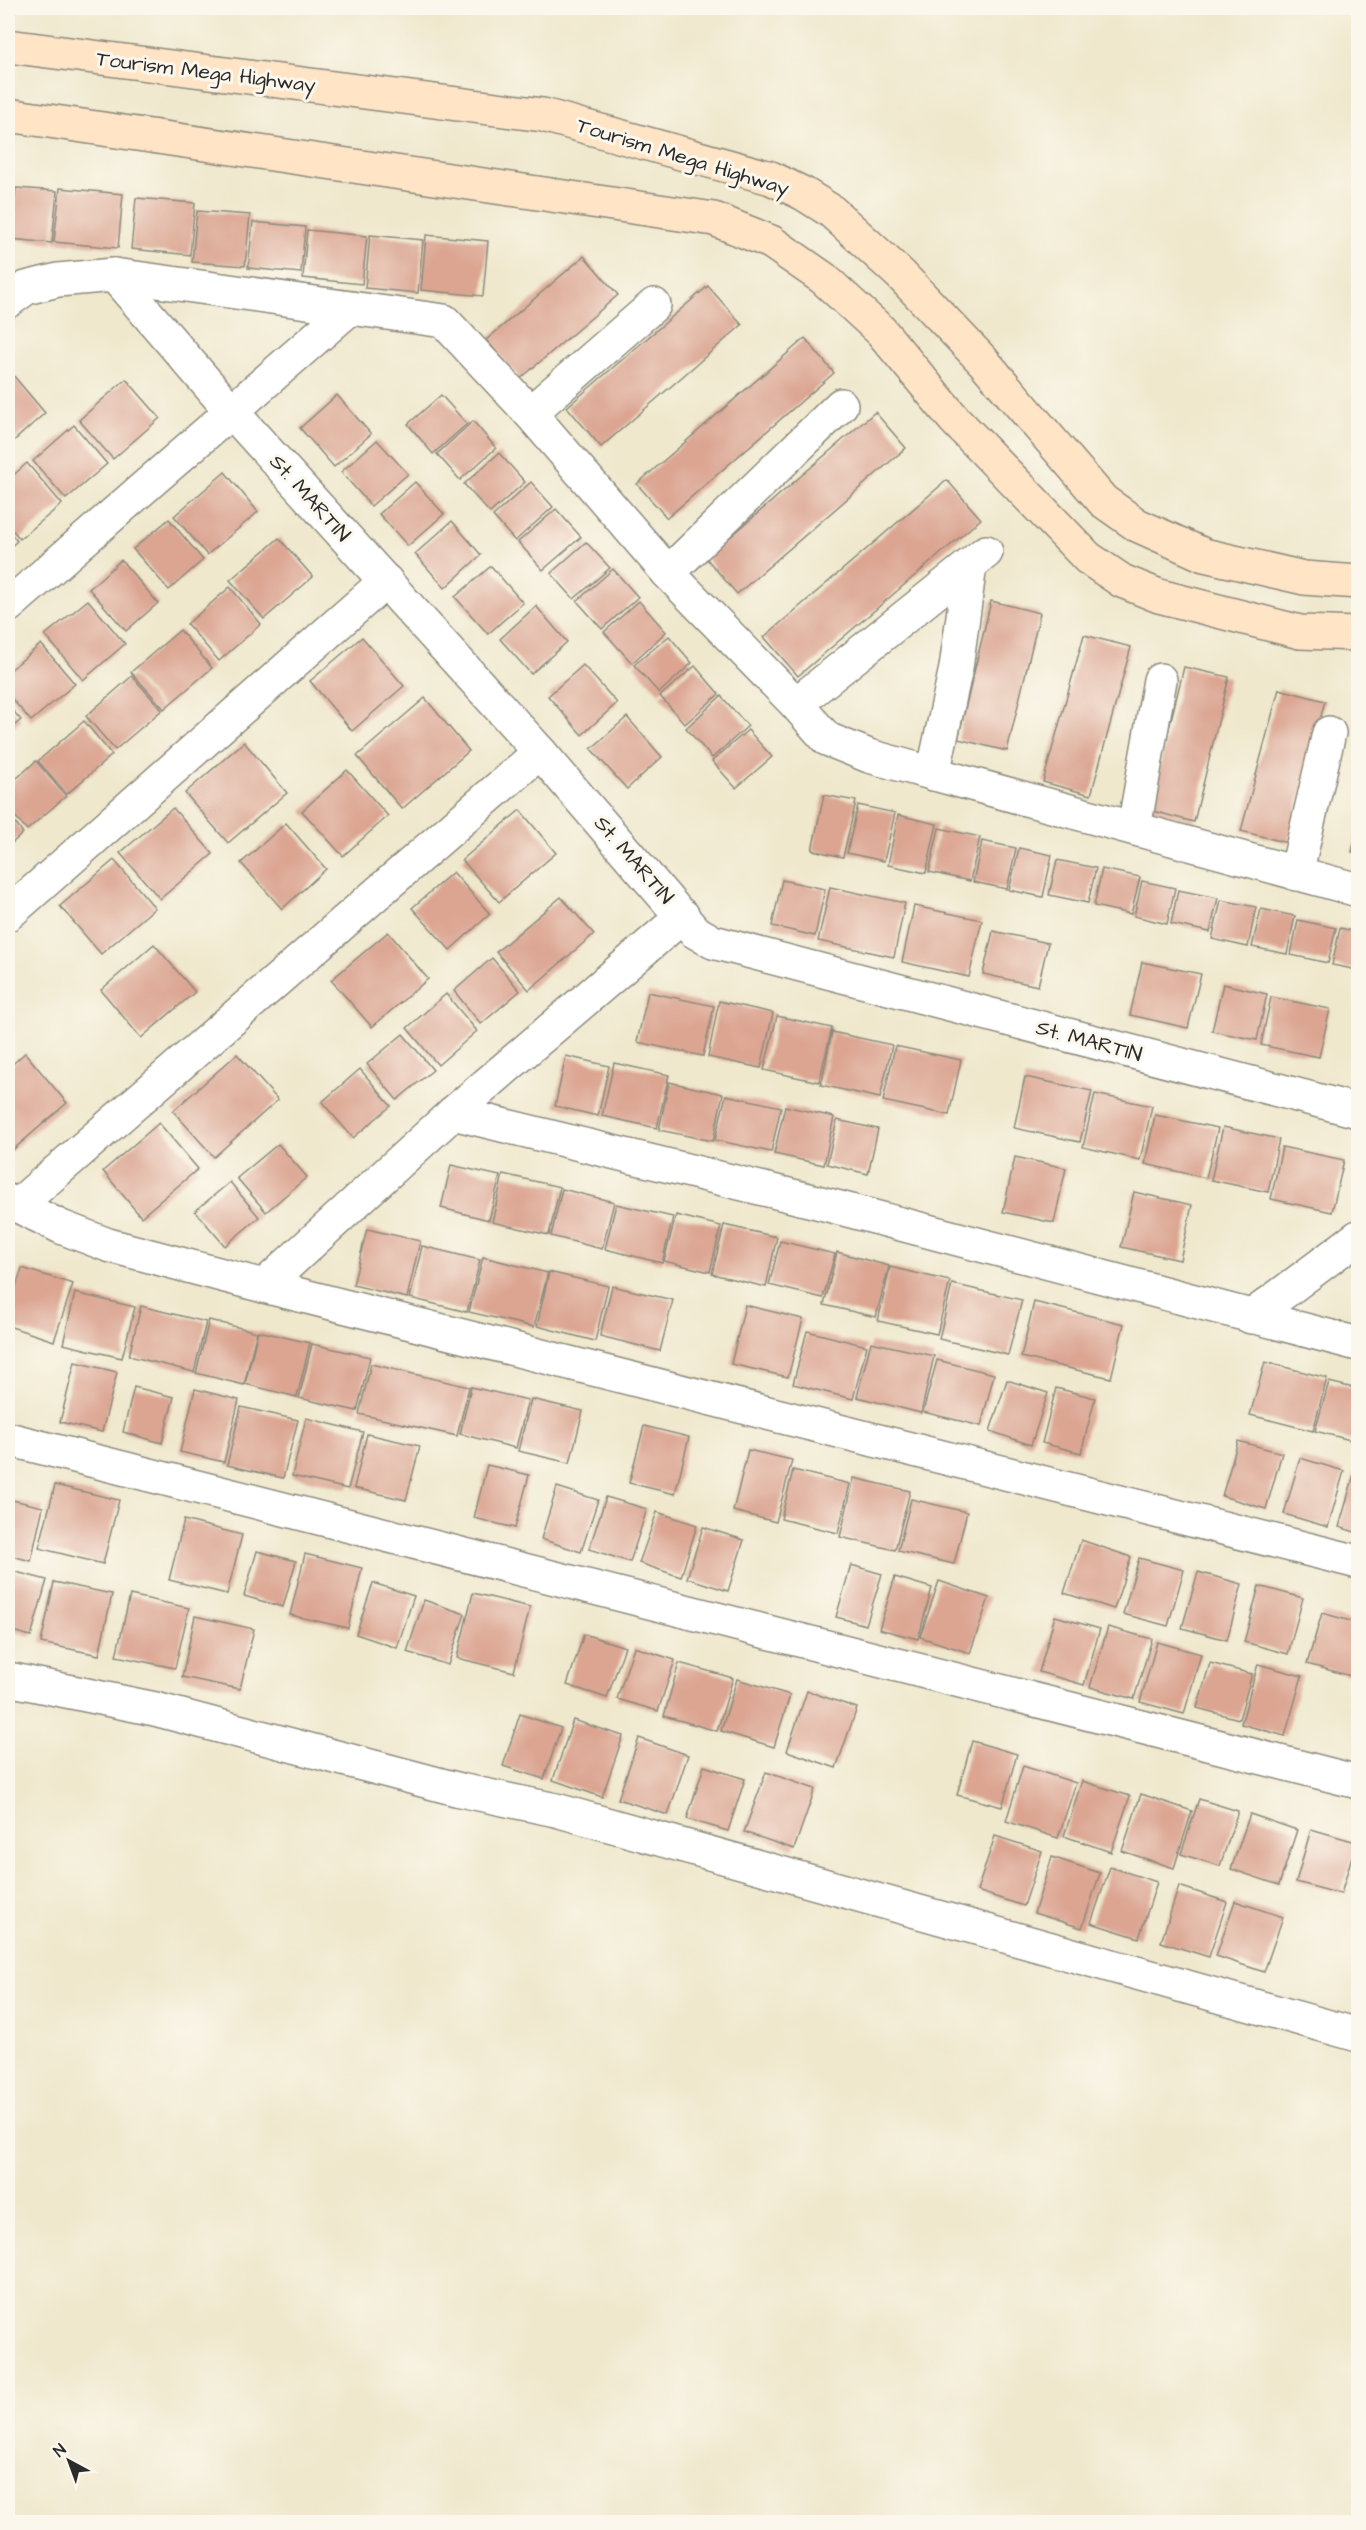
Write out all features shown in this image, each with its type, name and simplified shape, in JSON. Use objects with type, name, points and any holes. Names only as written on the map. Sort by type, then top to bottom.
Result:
[{"type":"street","name":"Tourism Mega Highway","points":[[8,46],[543,115],[771,178],[804,194],[831,211],[901,275],[983,361],[1104,501],[1137,525],[1204,555],[1305,578],[1359,582]]},
{"type":"street","points":[[8,115],[714,219],[771,242],[823,278],[881,331],[954,419],[1088,558],[1122,581],[1159,596],[1300,632],[1359,634]]},
{"type":"street","points":[[8,301],[26,288],[58,280],[114,275],[444,321],[530,413],[668,573],[796,704],[827,739],[869,756],[1359,890]]},
{"type":"street","name":"St. MARTIN","points":[[114,275],[232,412],[540,752],[694,931],[713,942],[1359,1111]]},
{"type":"street","points":[[530,413],[654,305]]},
{"type":"street","points":[[8,606],[349,309]]},
{"type":"street","points":[[668,573],[841,405]]},
{"type":"street","points":[[796,704],[978,558],[933,774]]},
{"type":"street","points":[[8,914],[386,581]]},
{"type":"street","points":[[1134,828],[1160,680]]},
{"type":"street","points":[[1296,874],[1329,733]]},
{"type":"street","points":[[540,752],[13,1203],[61,1227],[108,1245],[1359,1562]]},
{"type":"street","points":[[264,1286],[453,1113],[683,916]]},
{"type":"street","points":[[453,1113],[817,1202],[1359,1344]]},
{"type":"street","points":[[1251,1317],[1359,1237]]},
{"type":"street","points":[[8,1439],[1359,1782]]},
{"type":"street","points":[[8,1678],[155,1709],[460,1790],[556,1810],[1359,2035]]},
{"type":"building","points":[[16,188],[57,191],[52,243],[10,239]]},
{"type":"building","points":[[60,188],[123,194],[118,248],[54,242]]},
{"type":"building","points":[[136,198],[195,203],[190,255],[131,249]]},
{"type":"building","points":[[197,211],[250,215],[245,266],[192,262]]},
{"type":"building","points":[[253,222],[305,227],[301,273],[248,268]]},
{"type":"building","points":[[307,230],[367,236],[362,284],[303,278]]},
{"type":"building","points":[[370,235],[423,240],[418,293],[365,288]]},
{"type":"building","points":[[426,235],[488,241],[483,296],[421,290]]},
{"type":"building","points":[[584,256],[618,295],[520,379],[486,340]]},
{"type":"building","points":[[708,286],[742,325],[601,447],[567,407]]},
{"type":"building","points":[[805,338],[834,373],[667,518],[637,484]]},
{"type":"building","points":[[8,369],[45,413],[8,446]]},
{"type":"building","points":[[126,379],[160,418],[113,459],[79,420]]},
{"type":"building","points":[[337,395],[371,434],[334,467],[300,428]]},
{"type":"building","points":[[441,395],[467,424],[433,454],[408,424]]},
{"type":"building","points":[[875,412],[906,448],[737,594],[706,558]]},
{"type":"building","points":[[473,421],[496,448],[460,480],[437,454]]},
{"type":"building","points":[[74,425],[107,464],[66,499],[33,461]]},
{"type":"building","points":[[377,440],[408,474],[371,506],[341,472]]},
{"type":"building","points":[[499,453],[525,482],[490,513],[464,484]]},
{"type":"building","points":[[27,463],[62,504],[20,539],[8,525],[8,480]]},
{"type":"building","points":[[225,472],[258,512],[207,555],[174,516]]},
{"type":"building","points":[[947,480],[981,519],[798,676],[764,637]]},
{"type":"building","points":[[415,482],[444,514],[408,546],[379,514]]},
{"type":"building","points":[[531,482],[553,507],[515,541],[493,516]]},
{"type":"building","points":[[556,509],[581,537],[543,570],[518,542]]},
{"type":"building","points":[[169,519],[203,560],[169,590],[133,549]]},
{"type":"building","points":[[452,521],[481,555],[445,588],[415,554]]},
{"type":"building","points":[[8,530],[17,541],[8,549]]},
{"type":"building","points":[[279,538],[313,577],[264,619],[230,580]]},
{"type":"building","points":[[586,542],[610,568],[574,599],[551,573]]},
{"type":"building","points":[[121,560],[158,603],[126,631],[89,589]]},
{"type":"building","points":[[491,566],[523,603],[488,634],[455,597]]},
{"type":"building","points":[[613,569],[638,597],[602,629],[577,601]]},
{"type":"building","points":[[230,587],[261,624],[219,661],[187,624]]},
{"type":"building","points":[[88,600],[125,644],[83,680],[45,635]]},
{"type":"building","points":[[639,601],[666,632],[632,663],[604,632]]},
{"type":"building","points":[[991,601],[1040,613],[1007,751],[958,739]]},
{"type":"building","points":[[536,606],[567,642],[531,674],[500,639]]},
{"type":"building","points":[[180,630],[212,668],[164,709],[131,672]]},
{"type":"building","points":[[1084,635],[1131,647],[1091,795],[1043,782]]},
{"type":"building","points":[[669,636],[692,663],[659,693],[634,665]]},
{"type":"building","points":[[362,637],[404,686],[352,731],[310,681]]},
{"type":"building","points":[[41,644],[75,684],[31,721],[8,694],[8,672]]},
{"type":"building","points":[[583,665],[617,703],[582,735],[548,696]]},
{"type":"building","points":[[695,666],[719,694],[685,724],[660,696]]},
{"type":"building","points":[[1184,667],[1229,677],[1194,822],[1149,810]]},
{"type":"building","points":[[132,676],[162,710],[115,750],[86,716]]},
{"type":"building","points":[[1279,689],[1325,701],[1288,843],[1241,831]]},
{"type":"building","points":[[721,696],[748,726],[712,758],[686,728]]},
{"type":"building","points":[[425,698],[469,751],[402,809],[357,756]]},
{"type":"building","points":[[8,705],[21,720],[8,731]]},
{"type":"building","points":[[627,717],[662,757],[627,789],[591,749]]},
{"type":"building","points":[[84,721],[112,755],[67,794],[38,761]]},
{"type":"building","points":[[748,730],[772,757],[736,788],[712,761]]},
{"type":"building","points":[[244,742],[287,793],[228,843],[185,793]]},
{"type":"building","points":[[36,761],[66,796],[27,830],[8,808],[8,786]]},
{"type":"building","points":[[347,770],[388,816],[343,856],[302,811]]},
{"type":"building","points":[[824,795],[856,801],[843,857],[812,850]]},
{"type":"building","points":[[858,805],[895,813],[884,861],[847,853]]},
{"type":"building","points":[[173,808],[213,854],[160,899],[120,853]]},
{"type":"building","points":[[520,810],[556,853],[499,902],[462,860]]},
{"type":"building","points":[[8,814],[23,833],[8,847]]},
{"type":"building","points":[[898,815],[937,824],[926,873],[888,865]]},
{"type":"building","points":[[286,823],[326,869],[282,909],[241,863]]},
{"type":"building","points":[[939,828],[980,837],[970,881],[929,872]]},
{"type":"building","points":[[1358,829],[1358,853],[1352,852]]},
{"type":"building","points":[[982,841],[1016,848],[1007,889],[973,882]]},
{"type":"building","points":[[1019,848],[1052,855],[1043,897],[1009,890]]},
{"type":"building","points":[[114,860],[155,908],[101,954],[60,906]]},
{"type":"building","points":[[1057,860],[1096,868],[1088,903],[1049,895]]},
{"type":"building","points":[[1102,869],[1140,877],[1131,914],[1094,906]]},
{"type":"building","points":[[453,872],[490,914],[450,950],[412,908]]},
{"type":"building","points":[[782,880],[825,889],[815,936],[772,926]]},
{"type":"building","points":[[1142,881],[1175,888],[1167,924],[1134,916]]},
{"type":"building","points":[[830,887],[905,903],[894,957],[818,941]]},
{"type":"building","points":[[1178,890],[1218,898],[1210,932],[1171,924]]},
{"type":"building","points":[[561,897],[594,934],[529,990],[496,952]]},
{"type":"building","points":[[1221,900],[1256,907],[1248,947],[1212,939]]},
{"type":"building","points":[[914,906],[982,920],[969,977],[902,962]]},
{"type":"building","points":[[1261,909],[1295,916],[1287,954],[1252,947]]},
{"type":"building","points":[[1298,920],[1336,928],[1328,963],[1291,955]]},
{"type":"building","points":[[1340,928],[1358,932],[1358,970],[1332,965]]},
{"type":"building","points":[[993,931],[1048,943],[1038,986],[983,974]]},
{"type":"building","points":[[388,932],[428,979],[372,1027],[331,980]]},
{"type":"building","points":[[154,944],[195,992],[141,1038],[101,990]]},
{"type":"building","points":[[492,958],[520,991],[481,1024],[454,991]]},
{"type":"building","points":[[1142,962],[1201,974],[1188,1028],[1130,1015]]},
{"type":"building","points":[[1223,984],[1267,994],[1257,1040],[1212,1031]]},
{"type":"building","points":[[648,992],[714,1006],[703,1056],[637,1042]]},
{"type":"building","points":[[446,994],[477,1031],[438,1065],[407,1028]]},
{"type":"building","points":[[1271,997],[1330,1009],[1319,1057],[1261,1045]]},
{"type":"building","points":[[719,1001],[773,1013],[761,1068],[708,1057]]},
{"type":"building","points":[[777,1016],[832,1028],[819,1082],[764,1070]]},
{"type":"building","points":[[832,1032],[892,1045],[880,1098],[821,1085]]},
{"type":"building","points":[[403,1034],[433,1070],[397,1100],[367,1064]]},
{"type":"building","points":[[895,1046],[961,1060],[949,1115],[883,1101]]},
{"type":"building","points":[[25,1053],[67,1103],[8,1154],[8,1068]]},
{"type":"building","points":[[237,1054],[278,1100],[214,1157],[173,1111]]},
{"type":"building","points":[[566,1056],[609,1066],[598,1116],[555,1106]]},
{"type":"building","points":[[614,1063],[669,1075],[657,1128],[602,1116]]},
{"type":"building","points":[[360,1069],[391,1106],[353,1138],[322,1102]]},
{"type":"building","points":[[1025,1077],[1092,1091],[1080,1142],[1014,1128]]},
{"type":"building","points":[[669,1082],[723,1094],[713,1141],[659,1130]]},
{"type":"building","points":[[1095,1094],[1152,1106],[1140,1160],[1083,1147]]},
{"type":"building","points":[[726,1095],[781,1107],[771,1152],[715,1140]]},
{"type":"building","points":[[785,1106],[834,1117],[824,1165],[774,1154]]},
{"type":"building","points":[[1155,1115],[1218,1128],[1206,1178],[1145,1164]]},
{"type":"building","points":[[837,1120],[878,1129],[868,1174],[827,1164]]},
{"type":"building","points":[[159,1123],[198,1169],[141,1217],[103,1171]]},
{"type":"building","points":[[1223,1127],[1279,1139],[1268,1192],[1211,1180]]},
{"type":"building","points":[[278,1144],[307,1177],[266,1212],[237,1178]]},
{"type":"building","points":[[1282,1147],[1344,1160],[1332,1212],[1271,1199]]},
{"type":"building","points":[[1015,1157],[1066,1168],[1054,1223],[1003,1212]]},
{"type":"building","points":[[451,1165],[500,1176],[489,1220],[441,1208]]},
{"type":"building","points":[[503,1174],[560,1187],[549,1235],[492,1222]]},
{"type":"building","points":[[230,1182],[259,1217],[225,1246],[195,1211]]},
{"type":"building","points":[[562,1189],[614,1202],[602,1249],[551,1236]]},
{"type":"building","points":[[1134,1192],[1192,1205],[1180,1260],[1121,1247]]},
{"type":"building","points":[[616,1204],[673,1217],[662,1263],[605,1249]]},
{"type":"building","points":[[676,1215],[721,1226],[710,1272],[664,1261]]},
{"type":"building","points":[[724,1225],[777,1237],[766,1287],[712,1274]]},
{"type":"building","points":[[367,1229],[420,1241],[407,1298],[353,1285]]},
{"type":"building","points":[[780,1241],[835,1254],[823,1298],[769,1285]]},
{"type":"building","points":[[422,1246],[480,1260],[467,1312],[410,1298]]},
{"type":"building","points":[[837,1252],[889,1266],[876,1317],[824,1305]]},
{"type":"building","points":[[483,1257],[548,1273],[534,1327],[469,1312]]},
{"type":"building","points":[[890,1267],[950,1281],[937,1334],[878,1321]]},
{"type":"building","points":[[22,1268],[73,1284],[54,1341],[8,1326],[8,1311]]},
{"type":"building","points":[[549,1272],[608,1286],[595,1341],[537,1326]]},
{"type":"building","points":[[952,1284],[1022,1300],[1008,1355],[939,1339]]},
{"type":"building","points":[[612,1286],[673,1300],[660,1351],[600,1336]]},
{"type":"building","points":[[75,1293],[135,1307],[122,1358],[63,1344]]},
{"type":"building","points":[[1034,1302],[1124,1324],[1111,1378],[1021,1357]]},
{"type":"building","points":[[745,1305],[803,1319],[788,1377],[731,1364]]},
{"type":"building","points":[[141,1306],[206,1322],[194,1372],[129,1356]]},
{"type":"building","points":[[209,1320],[257,1332],[244,1385],[196,1373]]},
{"type":"building","points":[[258,1331],[310,1343],[297,1397],[245,1384]]},
{"type":"building","points":[[807,1331],[867,1346],[853,1399],[793,1384]]},
{"type":"building","points":[[871,1342],[934,1356],[921,1413],[857,1397]]},
{"type":"building","points":[[312,1344],[370,1357],[357,1411],[299,1398]]},
{"type":"building","points":[[937,1360],[994,1374],[981,1426],[923,1412]]},
{"type":"building","points":[[75,1362],[117,1372],[102,1432],[60,1422]]},
{"type":"building","points":[[1265,1362],[1327,1378],[1313,1431],[1250,1415]]},
{"type":"building","points":[[371,1364],[469,1387],[457,1436],[359,1414]]},
{"type":"building","points":[[1007,1380],[1048,1393],[1031,1445],[990,1431]]},
{"type":"building","points":[[1329,1382],[1358,1389],[1358,1442],[1315,1431]]},
{"type":"building","points":[[134,1387],[174,1397],[162,1443],[123,1432]]},
{"type":"building","points":[[471,1387],[528,1400],[516,1448],[460,1434]]},
{"type":"building","points":[[1056,1388],[1095,1398],[1081,1453],[1042,1443]]},
{"type":"building","points":[[195,1389],[239,1400],[224,1462],[180,1452]]},
{"type":"building","points":[[531,1399],[583,1411],[570,1463],[518,1451]]},
{"type":"building","points":[[241,1407],[298,1420],[283,1478],[227,1465]]},
{"type":"building","points":[[306,1418],[363,1432],[348,1489],[292,1476]]},
{"type":"building","points":[[644,1426],[689,1437],[675,1494],[629,1483]]},
{"type":"building","points":[[367,1434],[420,1446],[406,1500],[354,1488]]},
{"type":"building","points":[[1238,1441],[1282,1453],[1266,1509],[1222,1496]]},
{"type":"building","points":[[748,1450],[792,1460],[776,1522],[733,1511]]},
{"type":"building","points":[[1300,1458],[1344,1471],[1328,1527],[1284,1514]]},
{"type":"building","points":[[487,1465],[529,1475],[515,1528],[474,1518]]},
{"type":"building","points":[[793,1470],[850,1484],[838,1533],[781,1519]]},
{"type":"building","points":[[1355,1471],[1358,1472],[1358,1533],[1339,1527]]},
{"type":"building","points":[[854,1478],[910,1491],[895,1550],[840,1537]]},
{"type":"building","points":[[55,1485],[119,1500],[103,1564],[39,1548]]},
{"type":"building","points":[[557,1487],[598,1500],[581,1552],[541,1539]]},
{"type":"building","points":[[606,1497],[647,1509],[630,1562],[589,1549]]},
{"type":"building","points":[[8,1499],[43,1507],[31,1561],[8,1555]]},
{"type":"building","points":[[911,1499],[967,1512],[954,1564],[898,1551]]},
{"type":"building","points":[[657,1512],[697,1525],[681,1577],[639,1563]]},
{"type":"building","points":[[184,1520],[242,1535],[227,1594],[169,1580]]},
{"type":"building","points":[[703,1527],[744,1540],[728,1591],[687,1578]]},
{"type":"building","points":[[1081,1540],[1131,1557],[1114,1609],[1064,1593]]},
{"type":"building","points":[[257,1551],[296,1561],[283,1607],[244,1596]]},
{"type":"building","points":[[305,1554],[362,1568],[348,1628],[290,1615]]},
{"type":"building","points":[[1139,1558],[1184,1570],[1168,1626],[1123,1614]]},
{"type":"building","points":[[851,1565],[882,1574],[866,1625],[836,1617]]},
{"type":"building","points":[[8,1570],[47,1580],[31,1636],[8,1630]]},
{"type":"building","points":[[1198,1572],[1242,1584],[1227,1640],[1182,1628]]},
{"type":"building","points":[[895,1577],[932,1588],[918,1639],[879,1629]]},
{"type":"building","points":[[939,1581],[989,1598],[970,1653],[920,1637]]},
{"type":"building","points":[[54,1582],[112,1594],[99,1655],[41,1643]]},
{"type":"building","points":[[373,1583],[414,1596],[397,1648],[356,1634]]},
{"type":"building","points":[[1259,1586],[1303,1598],[1288,1654],[1244,1642]]},
{"type":"building","points":[[473,1593],[530,1607],[514,1672],[457,1658]]},
{"type":"building","points":[[130,1595],[189,1608],[175,1668],[116,1656]]},
{"type":"building","points":[[424,1600],[465,1614],[448,1665],[407,1652]]},
{"type":"building","points":[[1322,1613],[1358,1623],[1358,1678],[1307,1664]]},
{"type":"building","points":[[195,1616],[254,1629],[240,1689],[182,1677]]},
{"type":"building","points":[[1055,1616],[1100,1629],[1084,1685],[1039,1672]]},
{"type":"building","points":[[1108,1627],[1152,1639],[1134,1699],[1090,1687]]},
{"type":"building","points":[[584,1634],[625,1647],[607,1698],[567,1685]]},
{"type":"building","points":[[1157,1642],[1201,1654],[1184,1714],[1140,1702]]},
{"type":"building","points":[[634,1647],[675,1660],[658,1711],[617,1699]]},
{"type":"building","points":[[679,1663],[733,1678],[717,1731],[664,1716]]},
{"type":"building","points":[[1210,1663],[1252,1674],[1239,1719],[1197,1708]]},
{"type":"building","points":[[1258,1664],[1302,1676],[1285,1736],[1241,1724]]},
{"type":"building","points":[[737,1679],[790,1695],[774,1747],[721,1731]]},
{"type":"building","points":[[807,1691],[857,1708],[836,1768],[787,1751]]},
{"type":"building","points":[[520,1714],[561,1728],[544,1779],[503,1766]]},
{"type":"building","points":[[573,1720],[623,1736],[602,1797],[553,1780]]},
{"type":"building","points":[[639,1738],[688,1755],[668,1815],[618,1799]]},
{"type":"building","points":[[972,1741],[1017,1754],[1002,1807],[957,1795]]},
{"type":"building","points":[[704,1766],[745,1779],[728,1831],[687,1819]]},
{"type":"building","points":[[1023,1766],[1076,1783],[1058,1838],[1006,1821]]},
{"type":"building","points":[[766,1772],[815,1789],[794,1849],[744,1832]]},
{"type":"building","points":[[1082,1781],[1130,1796],[1111,1852],[1064,1836]]},
{"type":"building","points":[[1141,1794],[1192,1811],[1174,1868],[1122,1851]]},
{"type":"building","points":[[1199,1799],[1238,1811],[1220,1866],[1181,1854]]},
{"type":"building","points":[[1250,1814],[1297,1830],[1279,1885],[1231,1869]]},
{"type":"building","points":[[1311,1829],[1356,1842],[1341,1894],[1296,1882]]},
{"type":"building","points":[[995,1836],[1042,1851],[1024,1906],[977,1891]]},
{"type":"building","points":[[1052,1857],[1100,1873],[1082,1928],[1034,1913]]},
{"type":"building","points":[[1110,1867],[1157,1882],[1139,1938],[1091,1923]]},
{"type":"building","points":[[1179,1886],[1227,1902],[1209,1957],[1161,1942]]},
{"type":"building","points":[[1235,1901],[1283,1917],[1264,1972],[1216,1956]]}]
